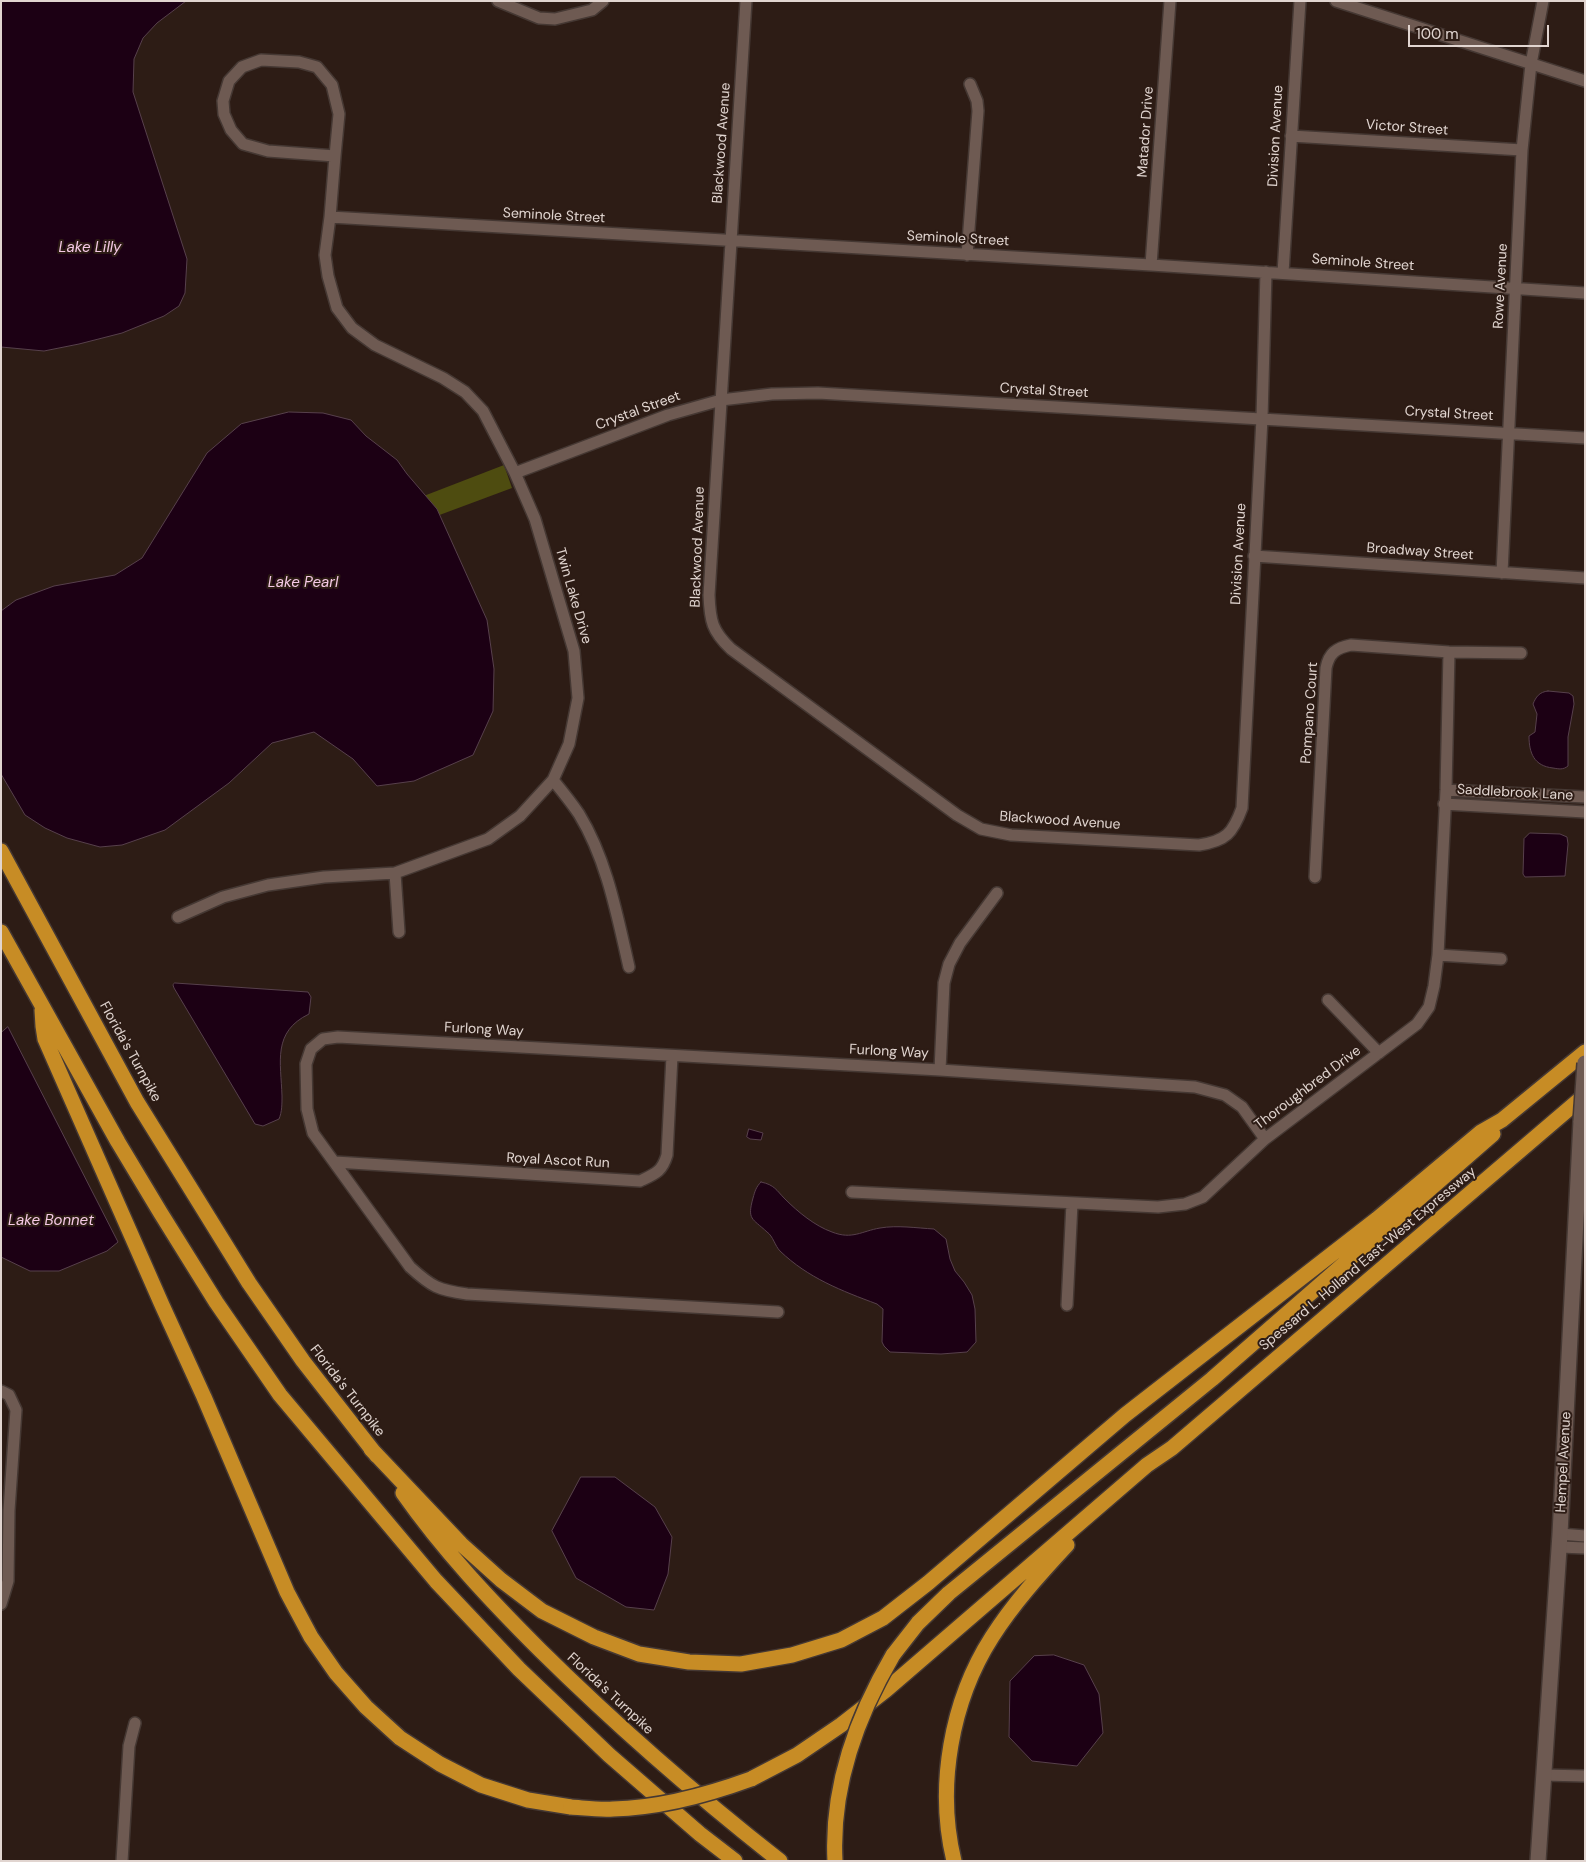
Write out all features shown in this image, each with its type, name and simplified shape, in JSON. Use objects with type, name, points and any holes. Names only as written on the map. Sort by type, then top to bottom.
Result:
[{"type":"highway","name":"Florida's Turnpike","points":[[1,851],[137,1102],[249,1282],[303,1361],[371,1449],[427,1528],[506,1616],[576,1686],[660,1763],[780,1861]]},
{"type":"highway","points":[[1,932],[118,1142],[160,1212],[216,1302],[280,1395],[436,1581],[519,1669],[609,1755],[700,1834],[735,1861]]},
{"type":"highway","points":[[42,1006],[42,1026],[46,1039],[204,1397],[283,1583],[311,1637],[336,1673],[366,1707],[400,1738],[440,1764],[481,1785],[528,1800],[571,1807],[613,1810],[656,1805],[708,1795],[752,1779],[797,1755],[841,1725],[886,1690],[1147,1465],[1172,1448]]},
{"type":"highway","points":[[371,1449],[461,1544],[501,1580],[542,1611],[594,1637],[639,1654],[690,1662],[740,1664],[792,1655],[841,1640],[883,1618],[928,1583],[1132,1409],[1377,1219],[1481,1132],[1502,1120],[1585,1052]]},
{"type":"highway","name":"Spessard L. Holland East-West Expressway","points":[[1172,1448],[1585,1095]]},
{"type":"highway","points":[[835,1861],[838,1803],[845,1762],[874,1687],[893,1655],[918,1623],[948,1593],[1219,1372],[1491,1137],[1502,1120]]},
{"type":"highway","points":[[954,1861],[949,1841],[946,1796],[949,1755],[958,1714],[973,1674],[992,1637],[1021,1598],[1078,1533],[1156,1468],[1172,1448]]},
{"type":"street","points":[[498,1],[539,18],[554,19],[592,10],[603,1]]},
{"type":"street","name":"Blackwood Avenue","points":[[746,1],[709,595],[710,611],[717,636],[731,649],[957,815],[981,829],[1011,835],[1199,845],[1215,843],[1229,835]]},
{"type":"street","name":"Matador Drive","points":[[1151,265],[1170,1]]},
{"type":"street","name":"Division Avenue","points":[[1283,273],[1300,1]]},
{"type":"street","points":[[1336,1],[1585,81]]},
{"type":"street","name":"Rowe Avenue","points":[[1502,573],[1522,150],[1530,64],[1543,1]]},
{"type":"street","points":[[261,60],[299,62],[317,67],[332,85],[339,114],[335,156],[268,151],[244,144],[231,130],[224,114],[223,101],[229,81],[242,67],[261,60]]},
{"type":"street","points":[[967,255],[978,111],[977,101],[970,84]]},
{"type":"street","name":"Victor Street","points":[[1291,136],[1522,150]]},
{"type":"street","name":"Twin Lake Drive","points":[[178,917],[223,898],[268,884],[324,877],[394,873],[488,839],[520,816],[553,780],[569,744],[578,698],[574,651],[535,519],[515,473],[483,411],[465,392],[443,378],[375,345],[352,328],[337,308],[328,276],[325,256],[335,156]]},
{"type":"street","name":"Seminole Street","points":[[330,217],[1585,292]]},
{"type":"street","name":"Division Avenue","points":[[1229,835],[1236,824],[1242,808],[1262,418],[1266,272]]},
{"type":"street","name":"Crystal Street","points":[[515,473],[668,415],[721,400],[772,394],[818,393],[1585,438]]},
{"type":"street","name":"Broadway Street","points":[[1254,556],[1585,578]]},
{"type":"street","name":"Pompano Court","points":[[1315,877],[1325,678],[1328,658],[1337,648],[1351,645],[1449,652],[1521,653]]},
{"type":"street","name":"Thoroughbred Drive","points":[[852,1192],[1158,1207],[1185,1204],[1202,1196],[1264,1139],[1417,1024],[1429,1007],[1438,955],[1446,790],[1449,652]]},
{"type":"street","points":[[553,780],[578,813],[596,850],[610,885],[629,967]]},
{"type":"street","name":"Saddlebrook Lane","points":[[1446,790],[1585,797]]},
{"type":"street","name":"Saddlebrook Lane","points":[[1444,804],[1585,812]]},
{"type":"street","points":[[394,873],[399,932]]},
{"type":"street","points":[[940,1070],[944,983],[949,964],[960,943],[997,893]]},
{"type":"street","points":[[1438,955],[1501,959]]},
{"type":"street","points":[[1328,1000],[1379,1053]]},
{"type":"street","name":"Furlong Way","points":[[778,1312],[467,1294],[443,1290],[426,1282],[410,1268],[313,1133],[307,1110],[306,1064],[311,1049],[323,1039],[338,1037],[940,1070],[1195,1087],[1225,1095],[1242,1107],[1264,1139]]},
{"type":"street","name":"Royal Ascot Run","points":[[335,1162],[640,1181],[654,1175],[664,1166],[672,1056]]},
{"type":"street","name":"Hempel Avenue","points":[[1538,1861],[1560,1540],[1585,1063]]},
{"type":"street","points":[[1067,1305],[1072,1203]]},
{"type":"street","points":[[1,1391],[9,1396],[16,1410],[5,1509],[8,1581],[1,1604]]},
{"type":"street","points":[[1560,1540],[1585,1536]]},
{"type":"street","points":[[1560,1540],[1585,1548]]},
{"type":"street","points":[[122,1861],[129,1746],[135,1723]]},
{"type":"street","points":[[1543,1775],[1585,1776]]},
{"type":"shaded area","points":[[504,465],[512,488],[410,526],[403,504]]},
{"type":"water","name":"Lake Lilly","points":[[1,1],[186,1],[157,23],[143,38],[134,59],[133,92],[187,259],[185,293],[179,306],[164,316],[122,333],[44,351],[1,347]]},
{"type":"water","name":"Lake Pearl","points":[[289,412],[323,413],[351,420],[366,436],[397,460],[437,509],[487,620],[494,669],[493,711],[473,755],[414,781],[377,786],[353,759],[314,732],[272,743],[229,783],[165,830],[122,845],[100,847],[67,838],[45,828],[25,815],[1,774],[1,611],[16,600],[54,586],[115,575],[142,558],[207,453],[241,424]]},
{"type":"water","points":[[1548,691],[1569,693],[1573,696],[1574,704],[1568,737],[1568,766],[1563,769],[1541,765],[1534,758],[1530,748],[1529,736],[1535,732],[1537,714],[1533,704],[1538,695]]},
{"type":"water","points":[[1530,833],[1560,834],[1567,837],[1565,876],[1525,877],[1523,874],[1524,839]]},
{"type":"water","points":[[175,983],[308,992],[311,997],[309,1014],[297,1021],[289,1030],[281,1049],[282,1102],[279,1119],[263,1126],[255,1124],[174,988],[173,985]]},
{"type":"water","name":"Lake Bonnet","points":[[8,1027],[118,1242],[107,1251],[59,1271],[30,1271],[1,1257],[1,1033]]},
{"type":"water","points":[[749,1129],[763,1133],[761,1140],[747,1137]]},
{"type":"water","points":[[761,1182],[775,1188],[795,1209],[813,1222],[839,1234],[851,1235],[893,1227],[934,1229],[946,1239],[950,1259],[955,1271],[972,1295],[975,1309],[976,1342],[967,1352],[941,1354],[890,1352],[882,1342],[883,1309],[877,1304],[826,1283],[802,1269],[780,1251],[769,1234],[754,1221],[751,1215],[753,1198]]},
{"type":"water","points":[[581,1477],[615,1477],[655,1507],[672,1537],[668,1574],[654,1610],[626,1607],[576,1578],[552,1531]]},
{"type":"water","points":[[1054,1655],[1084,1665],[1099,1694],[1103,1733],[1077,1766],[1032,1761],[1009,1737],[1010,1681],[1034,1656]]}]
